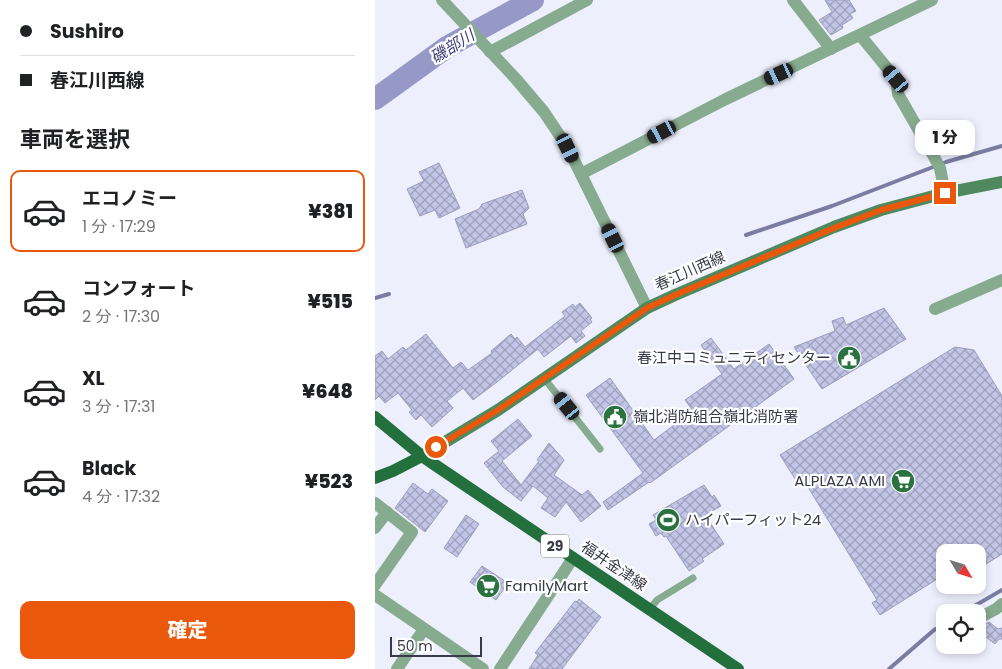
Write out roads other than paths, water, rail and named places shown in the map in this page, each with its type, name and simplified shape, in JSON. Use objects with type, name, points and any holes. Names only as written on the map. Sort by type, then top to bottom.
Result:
[{"type":"main road","name":"春江川西線","points":[[422,456],[498,410],[647,308],[834,228],[881,210],[945,193],[1002,182]]},
{"type":"main road","name":"福井金津線","points":[[375,417],[422,456],[738,669]]},
{"type":"main road","points":[[375,478],[422,456]]},
{"type":"street","points":[[442,0],[516,79],[543,112],[568,148],[647,308]]},
{"type":"street","points":[[490,52],[587,0]]},
{"type":"street","points":[[793,0],[831,49]]},
{"type":"street","points":[[581,174],[727,99],[932,0]]},
{"type":"street","points":[[860,35],[896,79],[898,94],[940,168],[945,193]]},
{"type":"street","points":[[935,309],[1002,280]]},
{"type":"street","points":[[375,503],[412,532],[375,585]]},
{"type":"street","points":[[375,528],[387,512]]},
{"type":"street","points":[[500,669],[573,558]]},
{"type":"street","points":[[375,595],[483,669]]},
{"type":"street","points":[[986,614],[1002,604]]},
{"type":"street","points":[[397,669],[424,630]]},
{"type":"lane","points":[[544,378],[600,449]]},
{"type":"lane","points":[[650,609],[657,600],[693,578]]},
{"type":"waterway","name":"磯部川","points":[[375,99],[447,47],[533,0]]},
{"type":"waterway","points":[[746,235],[832,206],[946,162],[1002,146]]},
{"type":"waterway","points":[[375,298],[389,294]]},
{"type":"waterway","points":[[978,604],[1002,590]]},
{"type":"waterway","points":[[889,669],[936,629]]},
{"type":"place","name":"春江中コミュニティセンター","points":[[849,358]]},
{"type":"place","name":"嶺北消防組合嶺北消防署","points":[[615,417]]},
{"type":"place","name":"ALPLAZA AMI","points":[[903,481]]},
{"type":"place","name":"ハイパーフィット24","points":[[668,520]]},
{"type":"place","name":"FamilyMart","points":[[488,586]]}]
